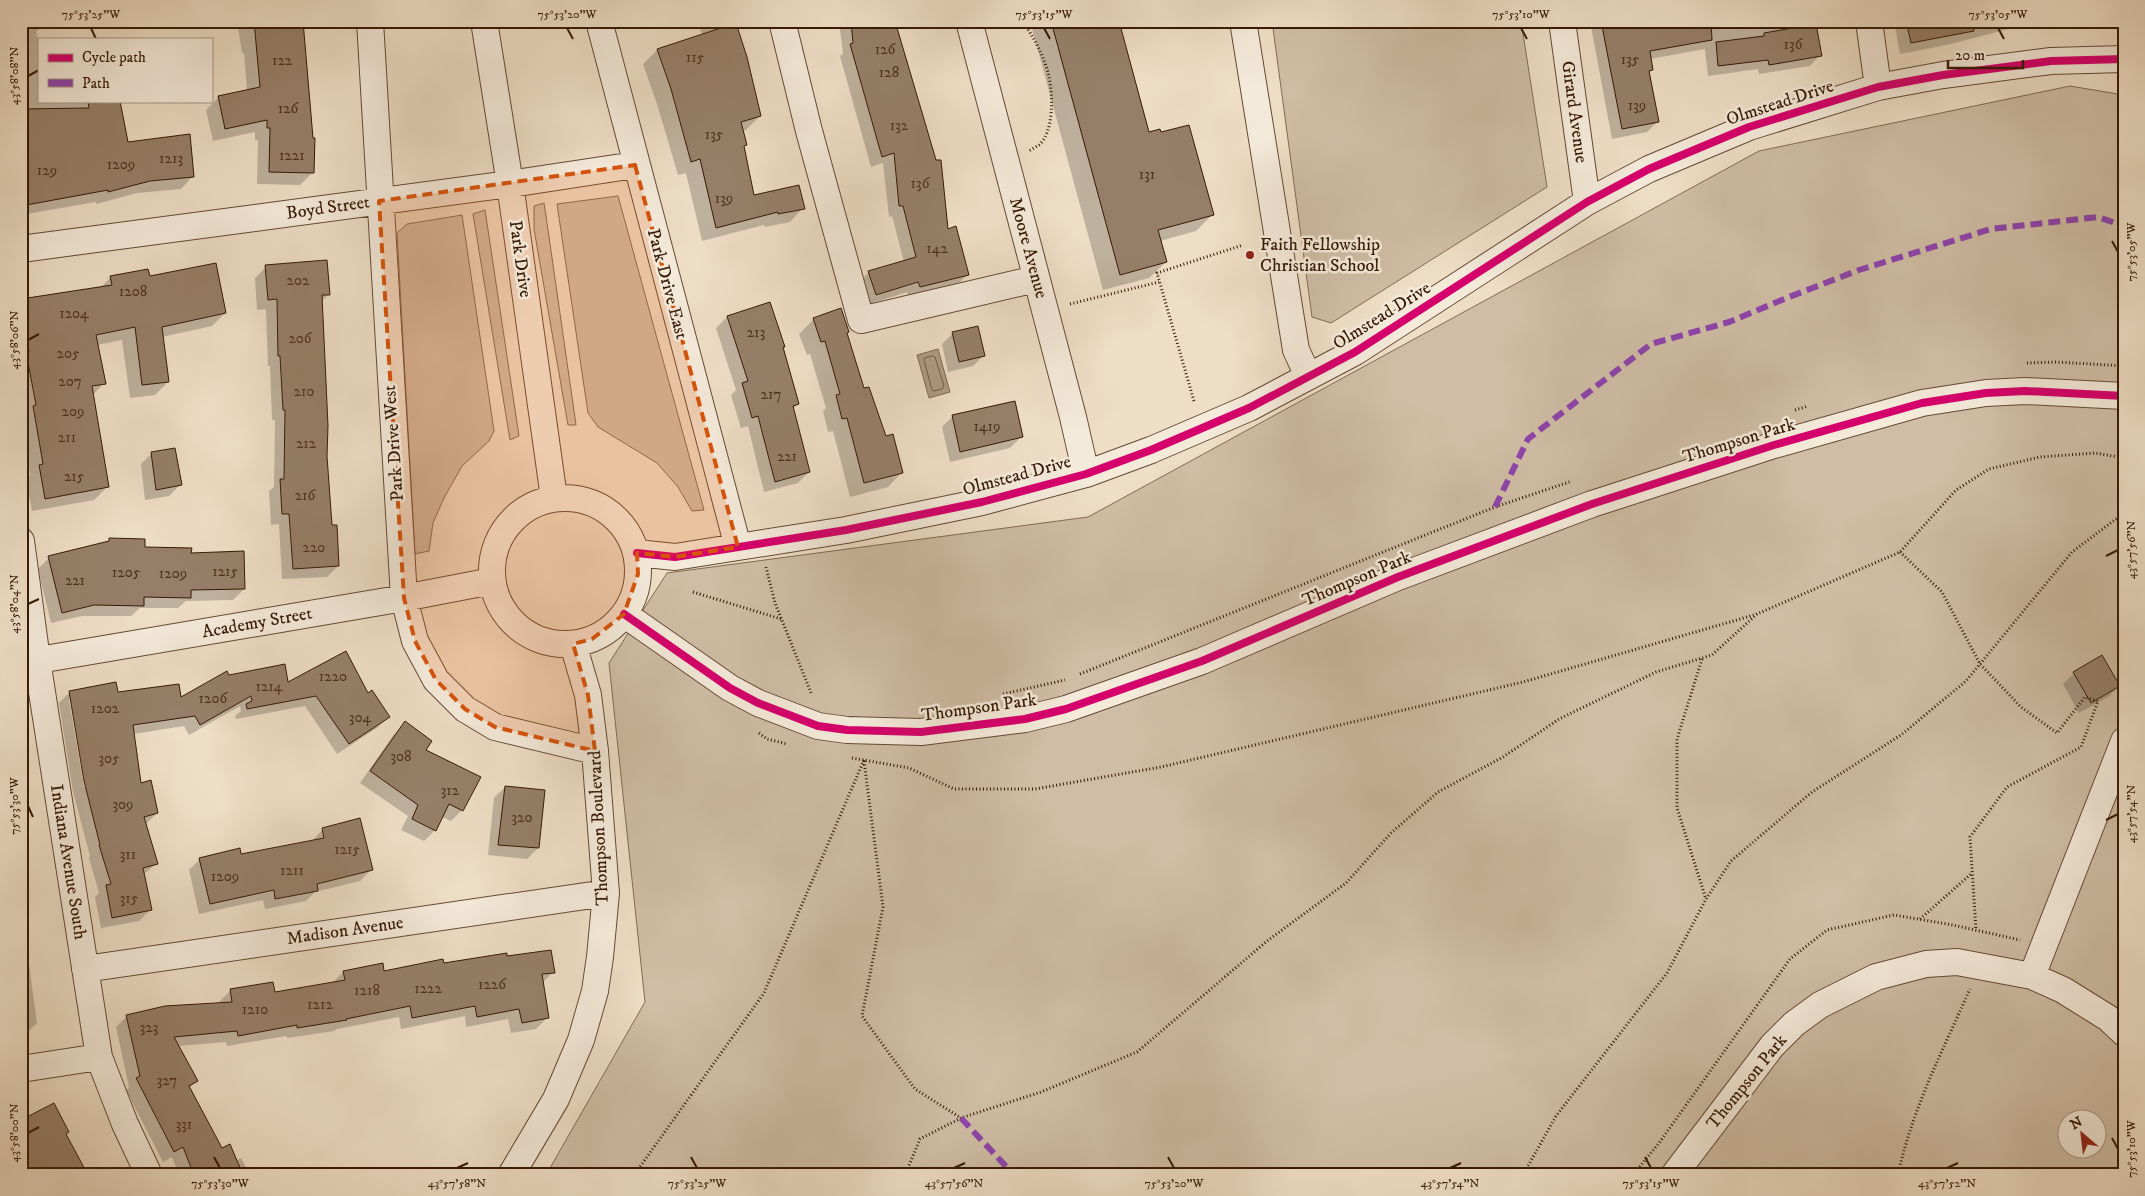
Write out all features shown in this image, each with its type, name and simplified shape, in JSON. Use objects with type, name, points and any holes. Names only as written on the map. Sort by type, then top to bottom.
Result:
[{"type":"street","name":"Park Drive West","points":[[370,21],[379,200],[404,598],[414,642],[436,680],[465,709],[495,727],[595,751]]},
{"type":"street","name":"Park Drive","points":[[484,21],[510,184],[554,498]]},
{"type":"street","name":"Park Drive East","points":[[599,21],[635,165],[749,545]]},
{"type":"street","points":[[782,21],[809,131],[861,320],[1036,280]]},
{"type":"street","name":"Moore Avenue","points":[[969,21],[1073,417],[1086,474]]},
{"type":"street","points":[[1243,21],[1296,350],[1308,376]]},
{"type":"street","name":"Girard Avenue","points":[[1562,21],[1586,202]]},
{"type":"street","points":[[1869,21],[1878,87]]},
{"type":"street","name":"Olmstead Drive","points":[[636,553],[675,556],[846,530],[982,502],[1086,474],[1151,450],[1249,408],[1354,352],[1586,202],[1649,169],[1749,127],[1878,87],[1943,75],[2051,61],[2124,59]]},
{"type":"street","name":"Boyd Street","points":[[21,249],[510,184],[635,165]]},
{"type":"street","name":"Thompson Park","points":[[624,614],[730,688],[758,703],[818,726],[847,730],[921,732],[1025,719],[1066,709],[1202,661],[1398,577],[1592,504],[1774,445],[1922,404],[1986,393],[2025,391],[2124,396]]},
{"type":"street","points":[[554,498],[576,498],[603,508],[615,516],[628,533],[636,553],[637,581],[634,595],[624,614],[610,628],[592,639],[572,644],[550,643],[529,635],[511,621],[498,602],[492,581],[492,558],[500,536],[514,518],[532,505],[554,498]]},
{"type":"street","name":"Indiana Avenue South","points":[[21,541],[29,662],[85,968],[99,1057],[125,1124],[149,1175]]},
{"type":"street","name":"Academy Street","points":[[29,662],[404,598],[492,581]]},
{"type":"street","name":"Thompson Boulevard","points":[[511,1175],[556,1099],[581,1040],[595,992],[606,893],[595,751],[588,695],[572,644]]},
{"type":"street","points":[[2032,976],[2124,741]]},
{"type":"street","name":"Madison Avenue","points":[[85,968],[606,893]]},
{"type":"street","name":"Thompson Park","points":[[1674,1175],[1772,1046],[1794,1024],[1820,1005],[1876,976],[1926,964],[1956,962],[2032,976],[2071,994],[2108,1018],[2124,1033]]},
{"type":"street","points":[[21,1069],[99,1057]]},
{"type":"path","points":[[1022,21],[1031,33],[1049,77],[1052,113],[1051,124],[1040,144],[1026,152]]},
{"type":"path","points":[[1194,401],[1157,273],[1243,245]]},
{"type":"path","points":[[1066,305],[1159,282]]},
{"type":"path","points":[[2020,363],[2056,362],[2124,366]]},
{"type":"path","points":[[1791,411],[1810,406]]},
{"type":"path","points":[[847,757],[909,768],[954,789],[1035,789],[1161,767],[1523,682],[1757,614],[1900,552],[1956,490],[1989,469],[2040,457],[2095,453],[2124,458]]},
{"type":"path","points":[[1075,676],[1486,510],[1578,480]]},
{"type":"path","points":[[1522,1175],[1556,1116],[1667,973],[1706,899],[1731,861],[1812,792],[1901,735],[1966,681],[2072,552],[2124,513]]},
{"type":"path","points":[[749,545],[775,603],[813,698],[806,696]]},
{"type":"path","points":[[1900,552],[1942,592],[1980,664],[2021,707],[2057,733],[2085,697],[2098,701],[2081,747],[2007,787],[1970,837],[1976,930]]},
{"type":"path","points":[[693,592],[781,619]]},
{"type":"path","points":[[905,1175],[920,1139],[961,1118],[1041,1092],[1137,1052],[1267,941],[1346,883],[1391,833],[1438,792],[1503,757],[1559,719],[1656,672],[1712,655],[1757,614]]},
{"type":"path","points":[[1702,658],[1677,739],[1677,808],[1706,899]]},
{"type":"path","points":[[994,696],[1066,680]]},
{"type":"path","points":[[752,728],[767,739],[794,746]]},
{"type":"path","points":[[864,760],[883,907],[862,1016],[915,1089],[961,1118]]},
{"type":"path","points":[[634,1175],[764,993],[864,760]]},
{"type":"path","points":[[1919,919],[1972,873]]},
{"type":"path","points":[[1898,1175],[1904,1150],[1925,1086],[1981,966]]},
{"type":"highlighted area","points":[[635,165],[738,547],[675,557],[637,553],[638,574],[624,614],[592,639],[573,644],[588,695],[595,751],[495,727],[465,709],[436,680],[415,641],[404,598],[379,201]]},
{"type":"shaded area","points":[[1272,21],[1521,21],[1547,187],[1331,323],[1312,317]]},
{"type":"shaded area","points":[[2070,86],[2124,95],[2124,1175],[546,1175],[645,1002],[609,663],[667,573],[1088,517],[1759,151]]},
{"type":"shaded area","points":[[618,196],[704,510],[692,511],[678,487],[657,463],[598,427],[588,413],[557,204]]},
{"type":"shaded area","points":[[544,203],[576,425],[568,425],[534,229],[534,206]]},
{"type":"shaded area","points":[[485,210],[519,436],[510,440],[473,214]]},
{"type":"shaded area","points":[[462,215],[494,431],[489,441],[462,466],[444,498],[433,523],[429,551],[415,554],[397,233],[407,224]]},
{"type":"water","points":[[938,349],[950,392],[929,398],[917,355]]},
{"type":"building","points":[[254,21],[303,21],[313,138],[315,138],[314,173],[269,172],[270,128],[267,128],[267,120],[225,129],[218,96],[260,87]]},
{"type":"building","points":[[851,21],[895,21],[936,160],[941,160],[948,229],[956,226],[969,275],[920,287],[918,282],[876,295],[868,271],[916,257],[903,206],[899,206],[894,153],[882,157],[850,44],[853,43]]},
{"type":"building","points":[[1051,21],[1119,21],[1149,132],[1160,129],[1161,132],[1189,125],[1214,215],[1158,230],[1167,262],[1120,275]]},
{"type":"building","points":[[1601,21],[1711,21],[1712,40],[1650,51],[1653,70],[1649,71],[1659,122],[1622,129]]},
{"type":"building","points":[[1906,21],[1973,21],[1974,31],[1911,43]]},
{"type":"building","points":[[736,23],[747,57],[761,116],[741,122],[747,145],[744,146],[754,195],[799,185],[805,209],[778,214],[778,212],[716,228],[700,159],[691,162],[671,89],[657,49]]},
{"type":"building","points":[[1816,24],[1822,56],[1769,65],[1768,60],[1718,66],[1716,42],[1764,36],[1764,33]]},
{"type":"building","points":[[88,102],[120,102],[128,142],[190,134],[194,177],[150,181],[108,192],[108,190],[21,206],[21,109],[89,108]]},
{"type":"building","points":[[327,260],[330,295],[322,295],[328,426],[327,456],[332,525],[337,525],[339,566],[293,569],[289,514],[282,514],[280,479],[284,479],[285,410],[283,410],[280,356],[278,356],[277,299],[268,300],[265,265]]},
{"type":"building","points":[[216,263],[226,313],[162,327],[169,382],[142,385],[135,327],[96,335],[106,384],[92,386],[109,487],[45,499],[39,465],[43,464],[33,406],[36,405],[26,352],[29,352],[21,299],[112,285],[110,276],[148,269],[150,276]]},
{"type":"building","points":[[770,302],[785,347],[783,347],[799,404],[793,406],[810,472],[775,482],[758,416],[752,418],[742,383],[748,381],[727,316]]},
{"type":"building","points":[[841,308],[864,388],[869,387],[886,436],[893,434],[903,473],[864,483],[847,418],[842,419],[836,395],[840,394],[825,341],[821,342],[813,318]]},
{"type":"building","points":[[978,326],[985,356],[959,362],[952,332]]},
{"type":"building","points":[[1015,401],[1023,437],[960,452],[952,415]]},
{"type":"building","points":[[175,448],[182,485],[156,490],[151,452]]},
{"type":"building","points":[[109,538],[145,539],[145,547],[192,548],[191,553],[244,551],[245,589],[191,590],[191,598],[144,597],[144,606],[94,605],[62,613],[48,556],[109,541]]},
{"type":"building","points":[[346,651],[368,693],[372,690],[390,717],[349,744],[316,696],[247,709],[246,704],[252,701],[251,696],[200,725],[195,716],[133,725],[141,783],[151,780],[158,813],[144,817],[158,864],[143,868],[152,910],[112,918],[106,885],[111,884],[99,845],[84,781],[69,691],[116,682],[118,692],[179,684],[181,697],[227,671],[229,675],[285,664],[288,682]]},
{"type":"building","points":[[2102,655],[2120,686],[2091,703],[2073,672]]},
{"type":"building","points":[[405,721],[432,741],[426,750],[481,777],[463,811],[449,804],[436,831],[412,819],[418,805],[370,771]]},
{"type":"building","points":[[505,786],[545,790],[539,848],[498,845]]},
{"type":"building","points":[[360,818],[373,870],[317,884],[318,891],[275,899],[274,890],[210,904],[199,858],[240,848],[241,854],[324,838],[322,828]]},
{"type":"building","points":[[551,950],[555,973],[542,974],[549,1018],[522,1023],[519,1009],[477,1017],[475,1006],[412,1018],[410,1006],[347,1020],[297,1028],[297,1025],[238,1036],[237,1031],[174,1037],[198,1081],[189,1086],[222,1148],[230,1144],[243,1175],[194,1175],[183,1147],[174,1152],[136,1078],[140,1076],[126,1015],[165,1006],[232,1002],[230,989],[273,982],[275,992],[345,980],[343,971],[383,963],[384,971],[443,959],[444,963],[507,953],[507,956]]},
{"type":"building","points":[[54,1103],[69,1132],[66,1134],[88,1175],[21,1175],[21,1120]]},
{"type":"marked path","points":[[1495,507],[1528,439],[1651,344],[1729,322],[1859,270],[1991,229],[2098,217],[2124,226]]},
{"type":"marked path","points":[[961,1118],[1014,1175]]},
{"type":"cycle path","points":[[637,553],[675,557],[846,530],[982,502],[1086,474],[1151,450],[1249,408],[1355,352],[1587,202],[1649,169],[1749,127],[1878,87],[1943,75],[2051,61],[2124,59]]},
{"type":"cycle path","points":[[624,614],[730,688],[758,703],[818,726],[847,730],[921,732],[1025,719],[1066,709],[1202,661],[1398,577],[1592,504],[1774,445],[1922,403],[1986,393],[2025,391],[2124,396]]},
{"type":"place","name":"Faith Fellowship Christian School","points":[[1250,255]]}]
